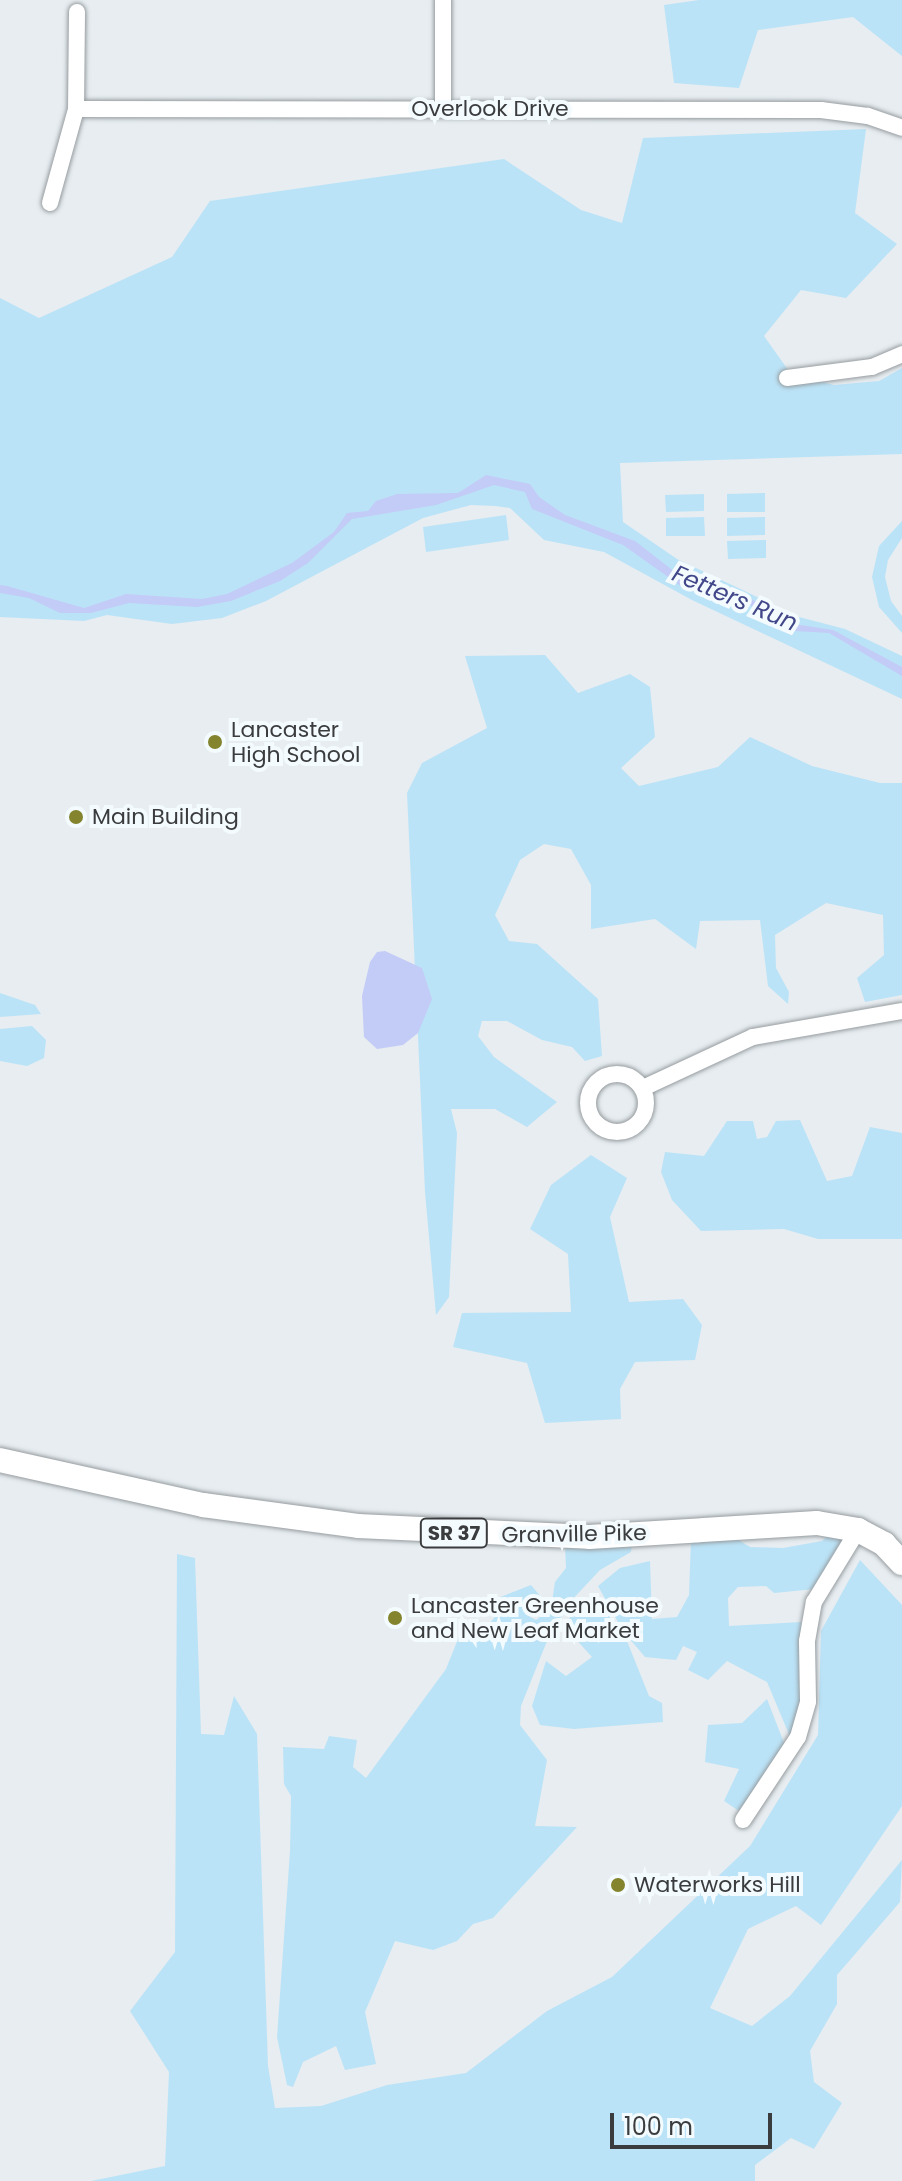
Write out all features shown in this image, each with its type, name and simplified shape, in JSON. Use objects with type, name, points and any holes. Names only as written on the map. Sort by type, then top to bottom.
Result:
[{"type":"highway","name":"Granville Pike","points":[[0,1460],[203,1505],[358,1526],[536,1536],[817,1523],[858,1530],[884,1544],[902,1563]]},
{"type":"street","points":[[443,0],[443,108]]},
{"type":"street","points":[[50,203],[76,109],[77,12]]},
{"type":"street","name":"Overlook Drive","points":[[76,109],[821,110],[868,116],[902,128]]},
{"type":"street","points":[[787,378],[872,367],[902,354]]},
{"type":"street","points":[[643,1088],[753,1037],[902,1011]]},
{"type":"street","points":[[743,1820],[798,1737],[808,1701],[807,1641],[814,1602],[858,1530]]},
{"type":"shaded area","points":[[699,0],[902,0],[902,56],[853,17],[758,30],[739,88],[674,83],[664,5]]},
{"type":"shaded area","points":[[866,129],[855,213],[897,244],[846,298],[801,290],[764,336],[791,374],[834,385],[879,381],[902,368],[902,454],[620,463],[623,522],[677,559],[799,617],[845,629],[902,656],[902,699],[692,600],[604,552],[544,540],[510,508],[495,506],[471,505],[423,518],[266,601],[222,618],[172,624],[107,615],[84,621],[0,617],[0,298],[39,318],[172,257],[210,201],[504,159],[581,210],[622,223],[643,138]]},
{"type":"shaded area","points":[[765,493],[765,512],[727,512],[727,494]]},
{"type":"shaded area","points":[[704,494],[704,511],[666,512],[665,495]]},
{"type":"shaded area","points":[[506,515],[509,540],[426,552],[423,527]]},
{"type":"shaded area","points":[[704,517],[705,536],[666,536],[666,518]]},
{"type":"shaded area","points":[[765,517],[765,535],[727,536],[727,518]]},
{"type":"shaded area","points":[[902,521],[902,538],[888,560],[885,577],[891,601],[902,616],[902,633],[879,607],[872,577],[879,546]]},
{"type":"shaded area","points":[[766,540],[766,558],[728,559],[727,541]]},
{"type":"shaded area","points":[[545,655],[578,693],[630,674],[650,687],[655,737],[621,768],[639,786],[718,767],[750,737],[812,766],[880,783],[902,783],[902,995],[865,1002],[857,978],[884,955],[883,915],[826,903],[775,935],[776,968],[789,992],[788,1004],[768,986],[760,920],[700,921],[696,949],[655,919],[591,929],[591,885],[571,849],[544,844],[520,860],[495,915],[509,941],[537,944],[598,999],[602,1056],[585,1061],[572,1047],[542,1040],[507,1021],[482,1021],[478,1036],[494,1057],[557,1102],[527,1127],[495,1109],[451,1109],[457,1133],[449,1297],[436,1315],[425,1192],[407,793],[422,763],[487,728],[465,656]]},
{"type":"shaded area","points":[[0,993],[35,1005],[41,1014],[0,1017]]},
{"type":"shaded area","points":[[32,1026],[46,1040],[44,1058],[27,1066],[0,1061],[0,1029]]},
{"type":"shaded area","points":[[800,1120],[827,1181],[852,1176],[870,1127],[902,1133],[902,1239],[818,1239],[784,1229],[701,1231],[672,1200],[661,1172],[665,1152],[704,1156],[727,1121],[753,1121],[757,1139],[767,1137],[776,1121]]},
{"type":"shaded area","points":[[591,1155],[627,1178],[610,1217],[629,1302],[683,1299],[702,1325],[695,1360],[635,1362],[620,1389],[621,1419],[545,1423],[527,1363],[453,1347],[462,1313],[571,1312],[568,1254],[530,1229],[551,1185]]},
{"type":"shaded area","points":[[832,1531],[849,1540],[815,1589],[774,1593],[766,1586],[738,1587],[728,1598],[729,1626],[801,1622],[802,1716],[791,1739],[767,1682],[727,1661],[708,1680],[688,1670],[697,1652],[683,1646],[676,1660],[645,1657],[623,1631],[598,1586],[620,1568],[650,1561],[652,1619],[677,1617],[689,1595],[691,1539],[732,1536],[750,1547],[783,1548],[822,1541]]},
{"type":"shaded area","points":[[632,1544],[631,1552],[600,1570],[569,1603],[547,1641],[521,1706],[520,1725],[547,1760],[535,1826],[577,1827],[493,1918],[473,1924],[457,1941],[433,1950],[395,1941],[365,2012],[376,2064],[345,2070],[336,2046],[303,2062],[293,2087],[287,2085],[277,2037],[290,1851],[291,1796],[284,1784],[283,1747],[324,1749],[329,1736],[357,1740],[353,1767],[366,1778],[446,1669],[462,1629],[488,1626],[499,1611],[498,1598],[531,1585],[541,1597],[525,1614],[536,1620],[551,1608],[555,1582],[566,1568],[565,1545]]},
{"type":"shaded area","points":[[177,1554],[195,1558],[201,1734],[224,1735],[234,1696],[257,1734],[268,2066],[275,2108],[321,2106],[387,2085],[466,2073],[547,2011],[612,1977],[750,1846],[818,1735],[821,1631],[860,1560],[902,1605],[902,1806],[821,1925],[796,1906],[748,1929],[710,2008],[752,2026],[790,1996],[902,1860],[900,1902],[837,1975],[837,2004],[810,2051],[814,2082],[842,2103],[814,2149],[791,2138],[755,2165],[755,2181],[91,2181],[165,2166],[169,2072],[130,2011],[175,1952]]},
{"type":"shaded area","points":[[594,1595],[627,1641],[649,1696],[662,1703],[663,1722],[574,1729],[540,1725],[532,1706],[546,1661],[566,1676],[592,1657],[565,1627],[573,1612]]},
{"type":"shaded area","points":[[767,1699],[786,1748],[742,1813],[724,1801],[739,1769],[705,1762],[708,1725],[742,1723]]},
{"type":"water","name":"Fetters Run","points":[[486,475],[530,484],[539,497],[565,515],[635,541],[675,572],[753,600],[794,624],[833,630],[902,667],[902,676],[829,633],[795,631],[751,606],[685,589],[623,545],[532,509],[525,492],[494,485],[436,505],[352,519],[308,563],[280,581],[231,601],[197,607],[129,603],[91,613],[60,613],[29,598],[0,593],[0,585],[7,586],[84,608],[126,594],[202,599],[227,594],[292,563],[334,532],[347,513],[368,511],[376,501],[397,494],[458,493]]},
{"type":"water","points":[[385,951],[422,968],[432,999],[418,1033],[403,1045],[377,1049],[364,1037],[362,996],[370,962],[377,952]]},
{"type":"place","name":"Lancaster High School","points":[[215,742]]},
{"type":"place","name":"Main Building","points":[[76,817]]},
{"type":"place","name":"Lancaster Greenhouse and New Leaf Market","points":[[395,1618]]},
{"type":"place","name":"Waterworks Hill","points":[[618,1885]]}]
